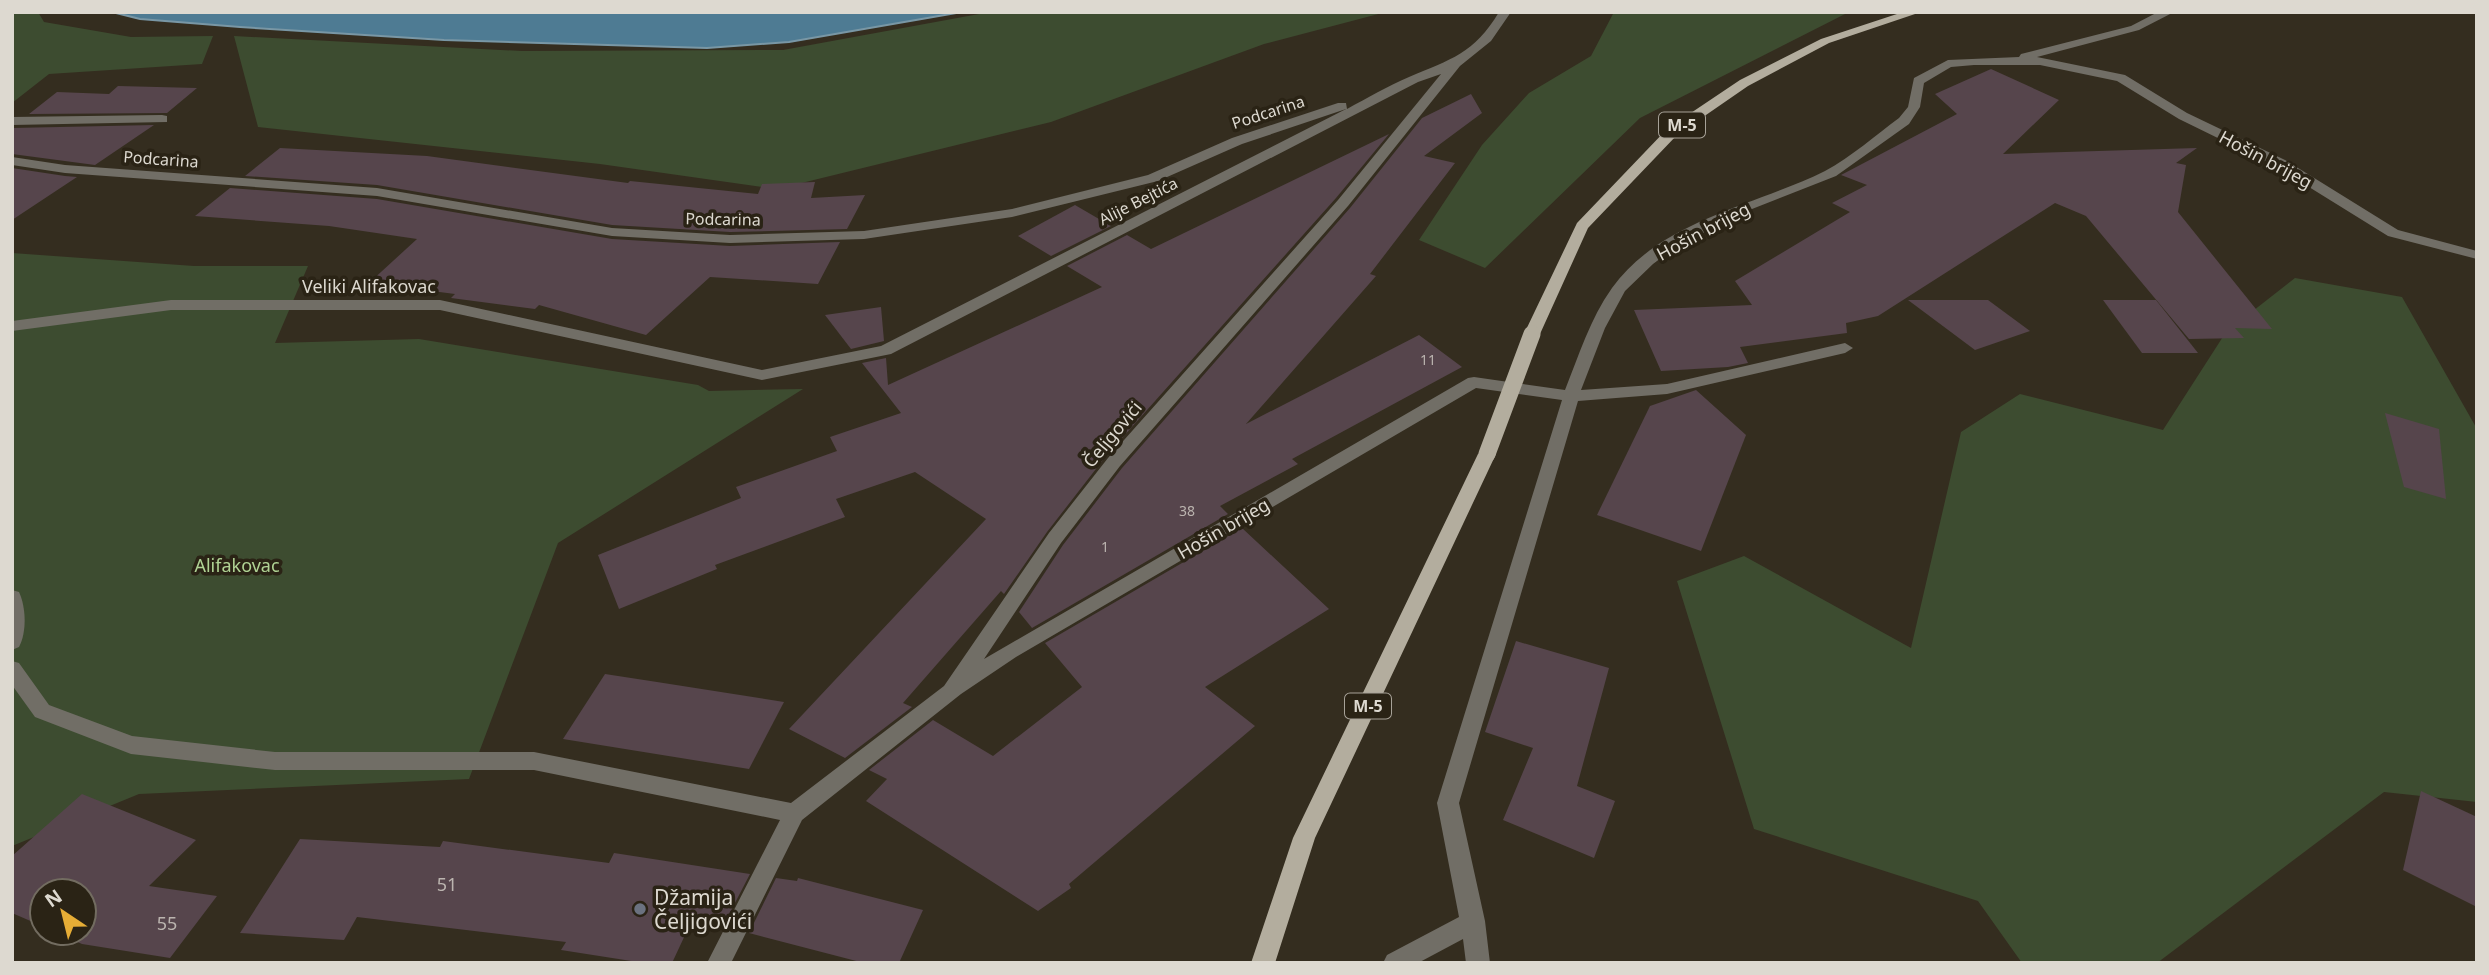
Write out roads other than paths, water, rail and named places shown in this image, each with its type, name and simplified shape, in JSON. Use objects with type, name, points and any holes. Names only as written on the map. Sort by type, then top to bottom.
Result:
[{"type":"main road","name":"M-5","points":[[1263,963],[1304,838],[1487,454],[1532,334],[1582,226],[1672,132],[1744,83],[1825,41],[1915,12]]},
{"type":"street","name":"Alije Bejtića","points":[[762,375],[885,350],[1414,79],[1466,60],[1493,35],[1505,12]]},
{"type":"street","points":[[2011,60],[2122,32],[2168,12]]},
{"type":"street","name":"Hošin brijeg","points":[[951,692],[1009,652],[1474,382],[1571,396],[1597,328],[1619,289],[1648,261],[1672,243],[1747,205],[1831,173],[1904,121],[1914,107],[1918,81],[1931,71],[1948,64],[2040,61],[2120,78],[2183,116],[2280,163],[2393,233],[2477,255]]},
{"type":"street","name":"Čeljgovići","points":[[794,813],[951,692],[1055,538],[1114,462],[1343,203],[1454,66]]},
{"type":"street","name":"Podcarina","points":[[12,161],[65,169],[377,192],[612,232],[730,239],[864,235],[1012,213],[1153,178],[1237,141],[1414,79]]},
{"type":"street","points":[[12,121],[162,119]]},
{"type":"street","name":"Veliki Alifakovac","points":[[12,326],[172,305],[440,305],[762,375]]},
{"type":"street","points":[[1478,963],[1473,922],[1455,857],[1448,803],[1571,396],[1667,389],[1845,348]]},
{"type":"street","points":[[12,597],[15,609],[12,642]]},
{"type":"street","points":[[12,669],[42,711],[131,745],[275,761],[534,761],[794,813],[719,963]]},
{"type":"street","points":[[1395,963],[1473,922]]},
{"type":"water","points":[[112,12],[962,12],[789,42],[707,48],[444,40],[140,19]]},
{"type":"place","name":"Džamija Čeljigovići","points":[[640,909]]},
{"type":"park label","name":"Alifakovac","points":[[237,565]]}]
